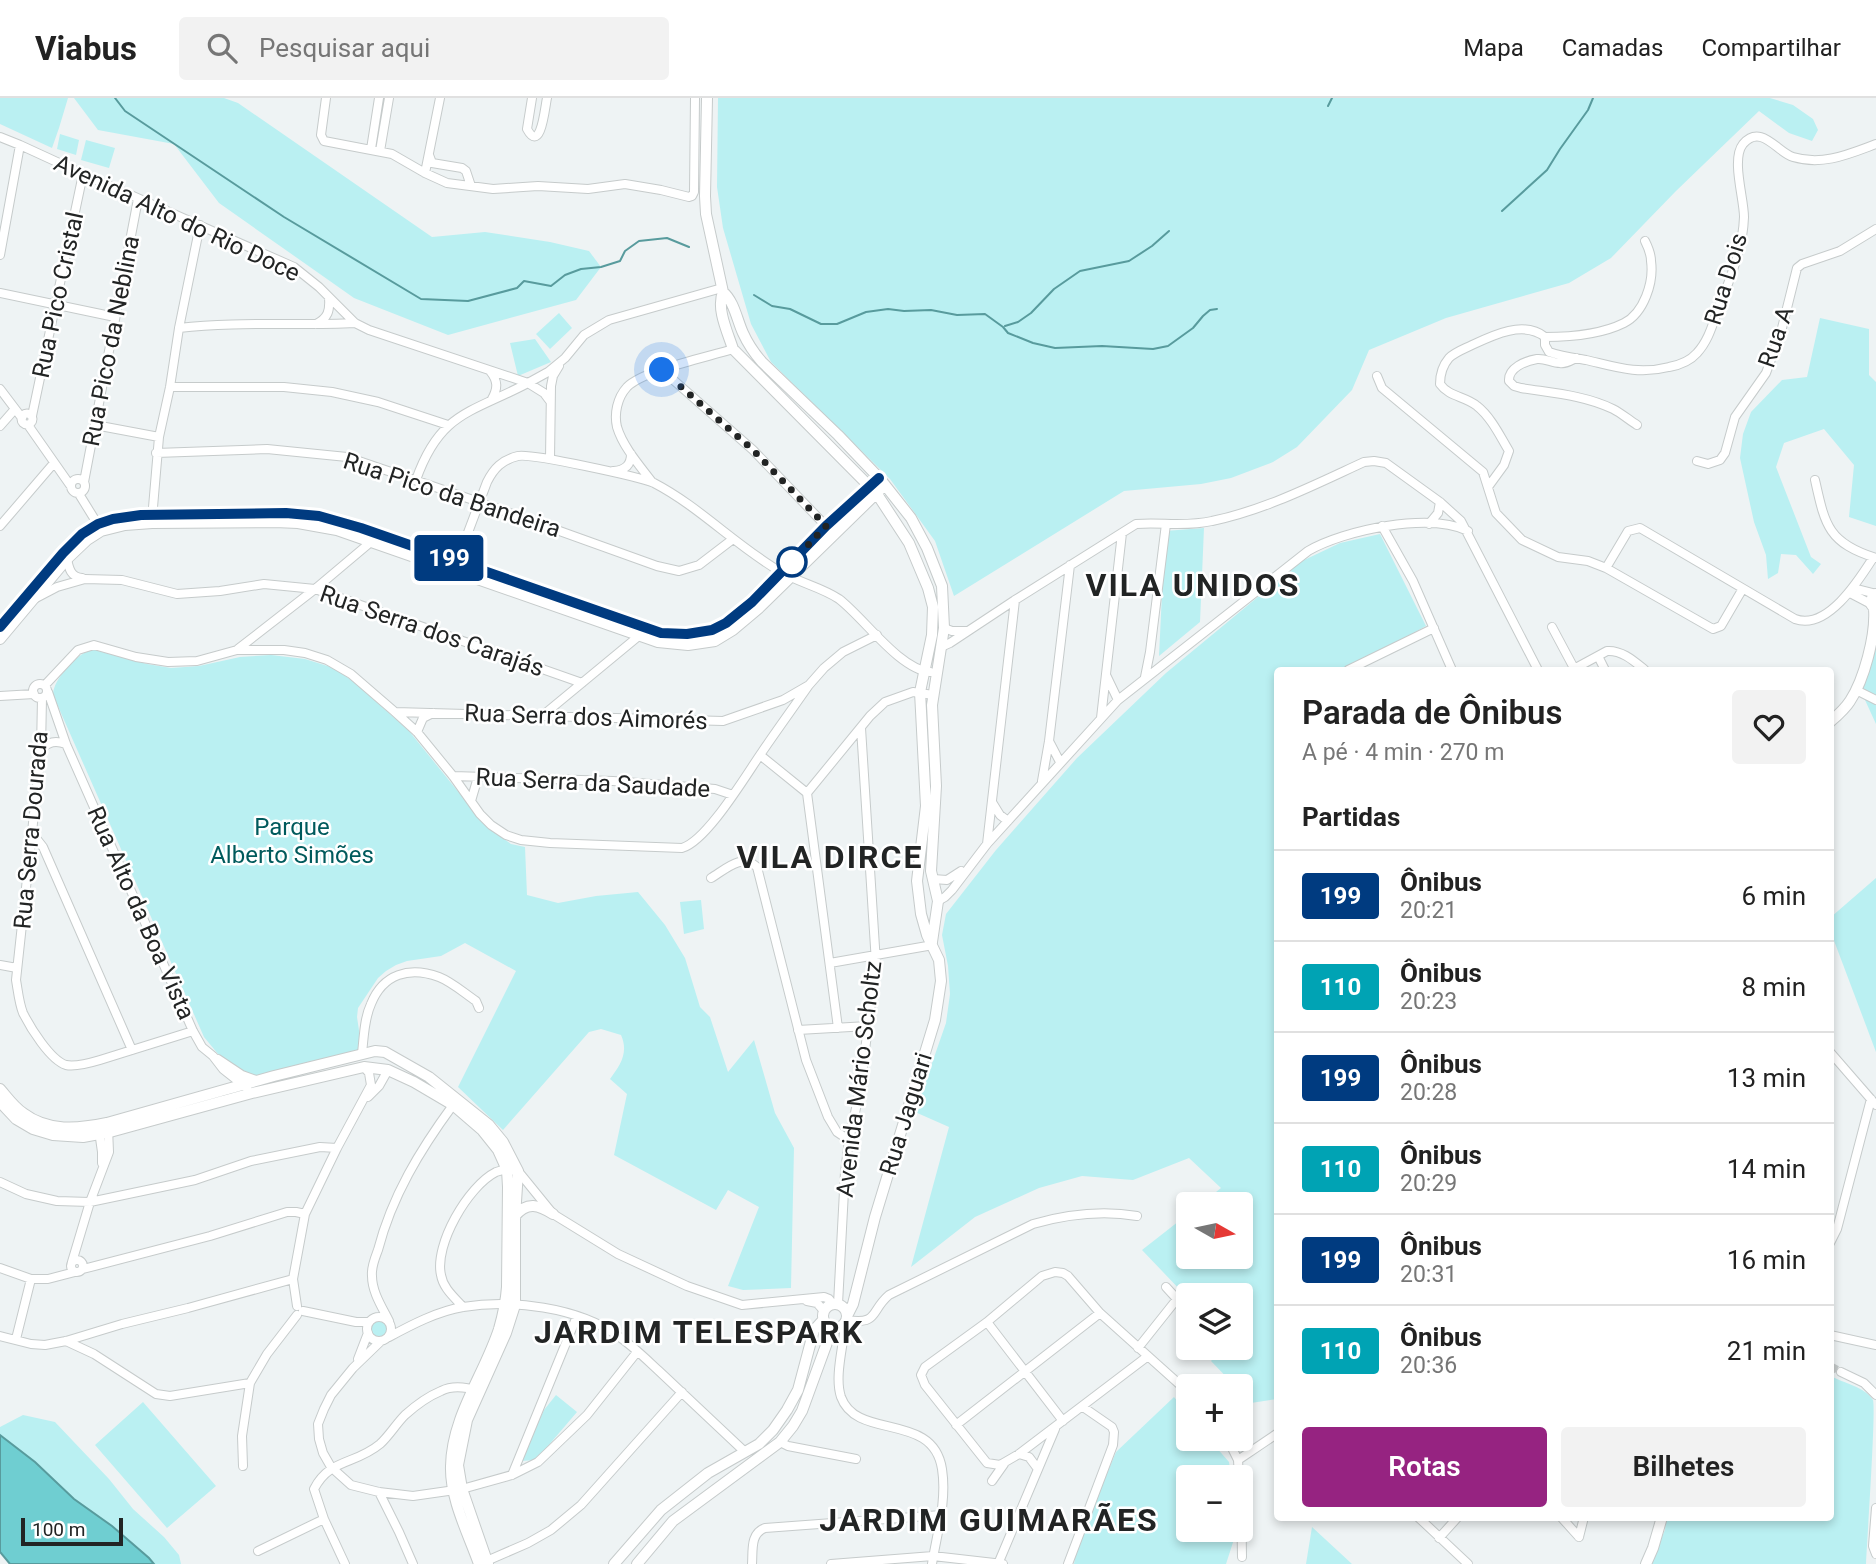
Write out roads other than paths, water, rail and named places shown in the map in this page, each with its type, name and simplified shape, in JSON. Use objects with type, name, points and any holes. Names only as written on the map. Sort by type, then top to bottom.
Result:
[{"type":"street","points":[[326,98],[322,139],[329,143],[392,154],[447,183],[493,190],[538,186],[588,189],[625,184],[692,196],[695,98]]},
{"type":"street","points":[[370,149],[379,98]]},
{"type":"street","points":[[380,150],[389,98]]},
{"type":"street","points":[[425,173],[440,98]]},
{"type":"street","points":[[531,98],[527,129],[532,135],[540,133],[542,129],[547,98]]},
{"type":"street","points":[[652,482],[631,454],[617,428],[615,408],[627,387],[653,372],[733,349],[725,326],[720,299],[723,290],[706,214],[708,98]]},
{"type":"street","name":"Rua Dois","points":[[1545,341],[1553,354],[1618,368],[1655,371],[1689,360],[1699,351],[1709,334],[1740,247],[1744,217],[1738,158],[1742,144],[1760,136],[1794,157],[1827,160],[1876,144]]},
{"type":"street","name":"Avenida Alto do Rio Doce","points":[[0,137],[294,267],[355,323],[369,330],[528,383]]},
{"type":"street","points":[[0,255],[20,145]]},
{"type":"street","points":[[428,153],[432,163],[466,171],[471,186]]},
{"type":"street","name":"Rua Pico Cristal","points":[[25,421],[32,422],[83,174]]},
{"type":"street","name":"Rua Pico da Neblina","points":[[82,488],[138,199]]},
{"type":"street","points":[[152,519],[156,453],[200,225]]},
{"type":"street","name":"Rua A","points":[[1697,461],[1708,464],[1720,460],[1725,453],[1735,417],[1770,365],[1797,268],[1840,251],[1876,229]]},
{"type":"street","points":[[1488,487],[1504,465],[1509,451],[1478,407],[1467,399],[1444,390],[1440,384],[1444,363],[1458,352],[1507,331],[1532,331],[1541,334],[1545,341],[1579,336],[1628,321],[1644,299],[1650,282],[1652,263],[1645,241]]},
{"type":"street","points":[[550,460],[550,401],[553,376],[584,335],[609,320],[723,290]]},
{"type":"street","name":"Rua Jaguari","points":[[723,290],[729,296],[751,349],[882,481],[911,518],[927,548],[942,586],[943,628],[933,695],[936,786],[931,872],[938,901],[933,944]]},
{"type":"street","points":[[0,293],[115,317]]},
{"type":"street","points":[[314,325],[327,316],[330,298]]},
{"type":"street","points":[[179,328],[255,323],[355,323]]},
{"type":"street","name":"Rua Jaguari","points":[[637,1564],[673,1521],[780,1442],[802,1411],[840,1316],[853,1304],[875,1217],[934,1020],[942,981],[939,960],[923,925],[917,881],[926,806],[920,692],[933,622],[933,607],[928,587],[909,543],[874,490],[733,349]]},
{"type":"street","points":[[415,480],[438,435],[459,416],[528,383],[565,358]]},
{"type":"street","points":[[1576,358],[1563,363],[1540,359],[1525,363],[1512,371],[1509,381],[1521,388],[1570,394],[1605,405],[1637,425]]},
{"type":"street","points":[[662,370],[753,450],[826,526]]},
{"type":"street","points":[[490,372],[498,386],[492,399]]},
{"type":"street","points":[[1377,376],[1382,388],[1483,472],[1496,513],[1522,540],[1558,557],[1588,561],[1606,568],[1713,629],[1721,626],[1742,590]]},
{"type":"street","points":[[528,383],[544,393],[550,401]]},
{"type":"street","points":[[170,387],[284,387],[332,392],[378,402],[448,425]]},
{"type":"street","points":[[0,389],[71,485],[78,479],[100,527]]},
{"type":"street","points":[[0,426],[15,409]]},
{"type":"street","points":[[94,425],[159,437]]},
{"type":"street","name":"Rua Pico da Bandeira","points":[[156,453],[267,449],[347,457],[657,566],[679,571],[699,565],[733,539]]},
{"type":"street","points":[[608,472],[624,469],[631,460],[631,454]]},
{"type":"street","points":[[456,565],[486,482],[503,461],[521,455],[608,472],[652,482],[699,511],[733,539],[787,575],[828,592],[847,605],[905,661],[924,671],[936,673]]},
{"type":"street","points":[[941,647],[1136,524],[1211,522],[1276,502],[1374,461],[1386,463],[1440,502],[1461,521],[1536,667]]},
{"type":"street","points":[[0,526],[54,463]]},
{"type":"street","points":[[1606,568],[1628,530],[1640,528],[1795,619],[1812,621],[1822,616],[1852,590],[1875,558],[1852,548],[1830,531],[1815,480]]},
{"type":"street","points":[[0,627],[82,534],[125,517],[298,523],[326,527],[456,565],[661,633],[687,634],[712,630],[726,623],[787,575],[882,481]]},
{"type":"street","points":[[152,519],[286,513],[319,516],[361,528],[659,642],[688,645],[715,641],[733,630],[758,609],[826,526],[874,490]]},
{"type":"street","points":[[1429,524],[1438,513],[1440,502]]},
{"type":"street","points":[[1145,678],[1166,524]]},
{"type":"street","points":[[918,901],[931,904],[951,890],[987,844],[1118,700],[1308,551],[1322,542],[1382,526],[1429,524],[1460,527],[1468,531]]},
{"type":"street","points":[[1382,526],[1413,581],[1451,667]]},
{"type":"street","points":[[0,639],[67,559],[100,527]]},
{"type":"street","points":[[1100,719],[1122,533]]},
{"type":"street","points":[[237,650],[372,541]]},
{"type":"street","points":[[1103,545],[1111,547],[1119,554]]},
{"type":"street","points":[[67,559],[71,573],[85,579]]},
{"type":"street","points":[[1042,782],[1070,565]]},
{"type":"street","points":[[1052,576],[1067,589]]},
{"type":"street","name":"Rua Serra dos Carajás","points":[[36,598],[57,587],[85,579],[122,580],[177,594],[264,584],[315,589],[582,683]]},
{"type":"street","points":[[1834,718],[1844,709],[1856,690],[1874,645],[1875,602],[1852,590]]},
{"type":"street","points":[[987,844],[1015,600]]},
{"type":"street","points":[[998,611],[1012,619]]},
{"type":"street","points":[[1552,627],[1572,667]]},
{"type":"street","points":[[943,628],[967,631]]},
{"type":"street","points":[[1354,667],[1434,628]]},
{"type":"street","points":[[542,716],[640,635]]},
{"type":"street","name":"Rua Serra dos Aimorés","points":[[396,712],[723,721],[782,700],[809,685],[843,652],[877,635]]},
{"type":"street","points":[[0,696],[42,692],[78,650],[94,645],[136,657],[168,662],[197,661],[237,650],[305,653],[327,660],[351,674],[396,712],[417,732],[491,825],[506,835],[521,840],[594,846],[682,848],[694,842],[733,795],[809,685]]},
{"type":"street","points":[[1579,667],[1613,650],[1623,654],[1639,667]]},
{"type":"street","points":[[1150,652],[1160,666]]},
{"type":"street","points":[[1598,656],[1604,667]]},
{"type":"street","points":[[1106,675],[1118,700]]},
{"type":"street","points":[[1856,690],[1876,700]]},
{"type":"street","name":"Rua Alto da Boa Vista","points":[[42,692],[56,715],[66,744],[193,1031],[202,1047],[223,1069],[248,1088]]},
{"type":"street","name":"Rua Serra Dourada","points":[[42,692],[41,749],[16,980],[22,1011],[40,1040],[65,1065],[84,1064],[193,1031]]},
{"type":"street","points":[[807,793],[870,716],[885,702],[903,694],[920,692],[933,695]]},
{"type":"street","points":[[417,732],[423,718],[436,712]]},
{"type":"street","name":"Avenida Mário Scholtz","points":[[840,1316],[845,1172],[860,1090],[876,955],[861,728]]},
{"type":"street","points":[[1049,741],[1060,762]]},
{"type":"street","points":[[41,749],[52,742],[66,744]]},
{"type":"street","points":[[760,755],[807,793],[838,1028]]},
{"type":"street","name":"Rua Serra da Saudade","points":[[453,776],[626,782],[715,789],[733,795]]},
{"type":"street","points":[[471,801],[478,777]]},
{"type":"street","points":[[991,799],[1000,815],[1008,821]]},
{"type":"street","points":[[32,833],[44,846],[132,1050]]},
{"type":"street","points":[[711,878],[742,860],[757,867],[806,1060],[828,1117],[837,1132],[849,1140]]},
{"type":"street","points":[[917,881],[927,877],[939,881],[947,880],[972,863]]},
{"type":"street","points":[[830,963],[933,944]]},
{"type":"street","points":[[0,965],[17,968]]},
{"type":"street","points":[[243,1466],[242,1436],[250,1382],[299,1311],[293,1279],[305,1214],[371,1085],[369,1073],[361,1060],[370,1004],[389,978],[404,972],[440,977],[476,1001],[479,1008]]},
{"type":"street","points":[[798,1030],[868,1026]]},
{"type":"street","points":[[248,1088],[259,1081],[362,1053],[385,1052],[429,1077],[454,1101],[498,1134],[512,1170],[515,1217],[510,1305],[476,1391],[460,1418],[451,1465],[483,1563],[551,1530],[581,1505],[682,1392]]},
{"type":"street","points":[[213,1056],[242,1075],[259,1081]]},
{"type":"street","points":[[363,1101],[379,1086],[393,1063],[392,1056]]},
{"type":"street","points":[[1834,1057],[1873,1102],[1834,1235]]},
{"type":"street","points":[[0,1102],[16,1119],[33,1129],[67,1137],[83,1137],[103,1128],[248,1088],[364,1067],[388,1070],[454,1101]]},
{"type":"street","points":[[0,1089],[21,1113],[49,1126],[68,1129],[103,1128]]},
{"type":"street","points":[[354,1367],[361,1355],[375,1304],[371,1273],[392,1208],[425,1144],[454,1101]]},
{"type":"street","points":[[78,1266],[77,1246],[97,1183],[103,1128]]},
{"type":"street","points":[[0,1182],[26,1194],[57,1201],[90,1202],[195,1180],[251,1161],[320,1147],[337,1148]]},
{"type":"street","points":[[512,1170],[553,1214]]},
{"type":"street","points":[[510,1305],[507,1287],[512,1170]]},
{"type":"street","points":[[463,1307],[446,1288],[440,1274],[443,1249],[451,1223],[461,1205],[495,1172],[512,1170]]},
{"type":"street","points":[[515,1217],[522,1208],[541,1206],[618,1254],[698,1290],[742,1305],[797,1298],[829,1299],[840,1316],[843,1348],[838,1383],[847,1408],[863,1420],[886,1424],[922,1437],[939,1455],[943,1487],[933,1560]]},
{"type":"street","points":[[0,1268],[32,1279],[48,1279],[78,1266],[97,1265],[210,1236],[286,1212],[305,1214]]},
{"type":"street","points":[[823,1316],[840,1316],[863,1322],[872,1317],[889,1295],[1032,1224],[1098,1212],[1137,1216]]},
{"type":"street","points":[[1000,1465],[987,1463],[925,1385],[921,1375],[925,1367],[987,1322],[1042,1276],[1055,1272],[1068,1276],[1100,1312],[1176,1381]]},
{"type":"street","points":[[16,1339],[32,1279]]},
{"type":"street","points":[[0,1336],[31,1344],[45,1345],[66,1341],[293,1279]]},
{"type":"street","points":[[1138,1348],[1177,1299],[1167,1287]]},
{"type":"street","points":[[373,1288],[390,1322],[391,1330],[331,1395],[318,1424],[323,1453],[331,1467],[351,1485],[379,1492],[413,1496],[457,1490],[512,1475],[538,1462],[587,1415],[637,1352]]},
{"type":"street","points":[[797,1298],[817,1303],[825,1324],[840,1316]]},
{"type":"street","points":[[299,1311],[369,1327],[374,1340],[385,1339],[410,1326],[463,1307],[538,1306],[577,1316],[618,1336],[745,1452]]},
{"type":"street","points":[[956,1424],[1100,1312]]},
{"type":"street","points":[[512,1475],[577,1316]]},
{"type":"street","points":[[614,1564],[661,1510],[708,1473],[759,1444],[773,1430],[798,1390],[814,1330],[823,1316]]},
{"type":"street","points":[[369,1327],[382,1317],[399,1327],[410,1326]]},
{"type":"street","points":[[987,1322],[1060,1424]]},
{"type":"street","points":[[1834,1336],[1876,1345]]},
{"type":"street","points":[[66,1341],[94,1354],[156,1394],[170,1396],[250,1382]]},
{"type":"street","points":[[992,1481],[1000,1465],[1060,1424],[1148,1356]]},
{"type":"street","points":[[1841,1371],[1864,1383],[1876,1395]]},
{"type":"street","points":[[345,1564],[324,1519],[314,1489],[320,1476],[331,1467],[359,1457],[380,1444],[405,1416],[439,1391],[453,1386],[476,1391]]},
{"type":"street","points":[[1068,1564],[1114,1438],[1112,1427],[1083,1407]]},
{"type":"street","points":[[831,1564],[933,1560],[1000,1564],[1038,1469],[1060,1424]]},
{"type":"street","points":[[1238,1460],[1274,1436]]},
{"type":"street","points":[[780,1442],[788,1446],[856,1459]]},
{"type":"street","points":[[1234,1451],[1238,1465]]},
{"type":"street","points":[[1019,1454],[1028,1457],[1038,1469]]},
{"type":"street","points":[[729,1461],[730,1470],[736,1474]]},
{"type":"street","points":[[708,1473],[717,1478],[717,1488]]},
{"type":"street","points":[[379,1492],[413,1564]]},
{"type":"street","points":[[1876,1511],[1873,1546],[1876,1554]]},
{"type":"street","points":[[752,1564],[754,1539],[760,1530],[765,1528],[941,1515]]},
{"type":"street","points":[[258,1551],[324,1519]]},
{"type":"street","points":[[1422,1521],[1468,1564]]},
{"type":"street","points":[[1440,1538],[1455,1521]]},
{"type":"street","points":[[1565,1521],[1579,1536],[1583,1521]]},
{"type":"street","points":[[1646,1564],[1661,1521]]},
{"type":"street","points":[[1242,1542],[1242,1556]]},
{"type":"waterway","points":[[115,98],[125,111],[284,217],[421,299],[468,301],[517,288],[524,281],[551,286],[565,275],[581,269],[620,261],[625,251],[639,241],[667,238],[689,247]]},
{"type":"waterway","points":[[1328,106],[1332,98]]},
{"type":"waterway","points":[[1502,211],[1547,170],[1588,110],[1593,98]]},
{"type":"waterway","points":[[1005,326],[1018,322],[1031,313],[1054,289],[1080,271],[1129,261],[1169,231]]},
{"type":"waterway","points":[[754,295],[772,306],[790,309],[821,324],[837,324],[866,312],[888,309],[931,310],[957,315],[985,314],[1008,333],[1055,348],[1102,346],[1153,349],[1168,346],[1193,328],[1210,310],[1217,309]]},
{"type":"tunnel","points":[[1834,1368],[1841,1372]]},
{"type":"district","name":"VILA UNIDOS","points":[[1193,585]]},
{"type":"district","name":"VILA DIRCE","points":[[830,857]]},
{"type":"district","name":"JARDIM TELESPARK","points":[[699,1332]]},
{"type":"district","name":"JARDIM GUIMARÃES","points":[[989,1520]]},
{"type":"park label","name":"Parque Alberto Simões","points":[[292,841]]}]
